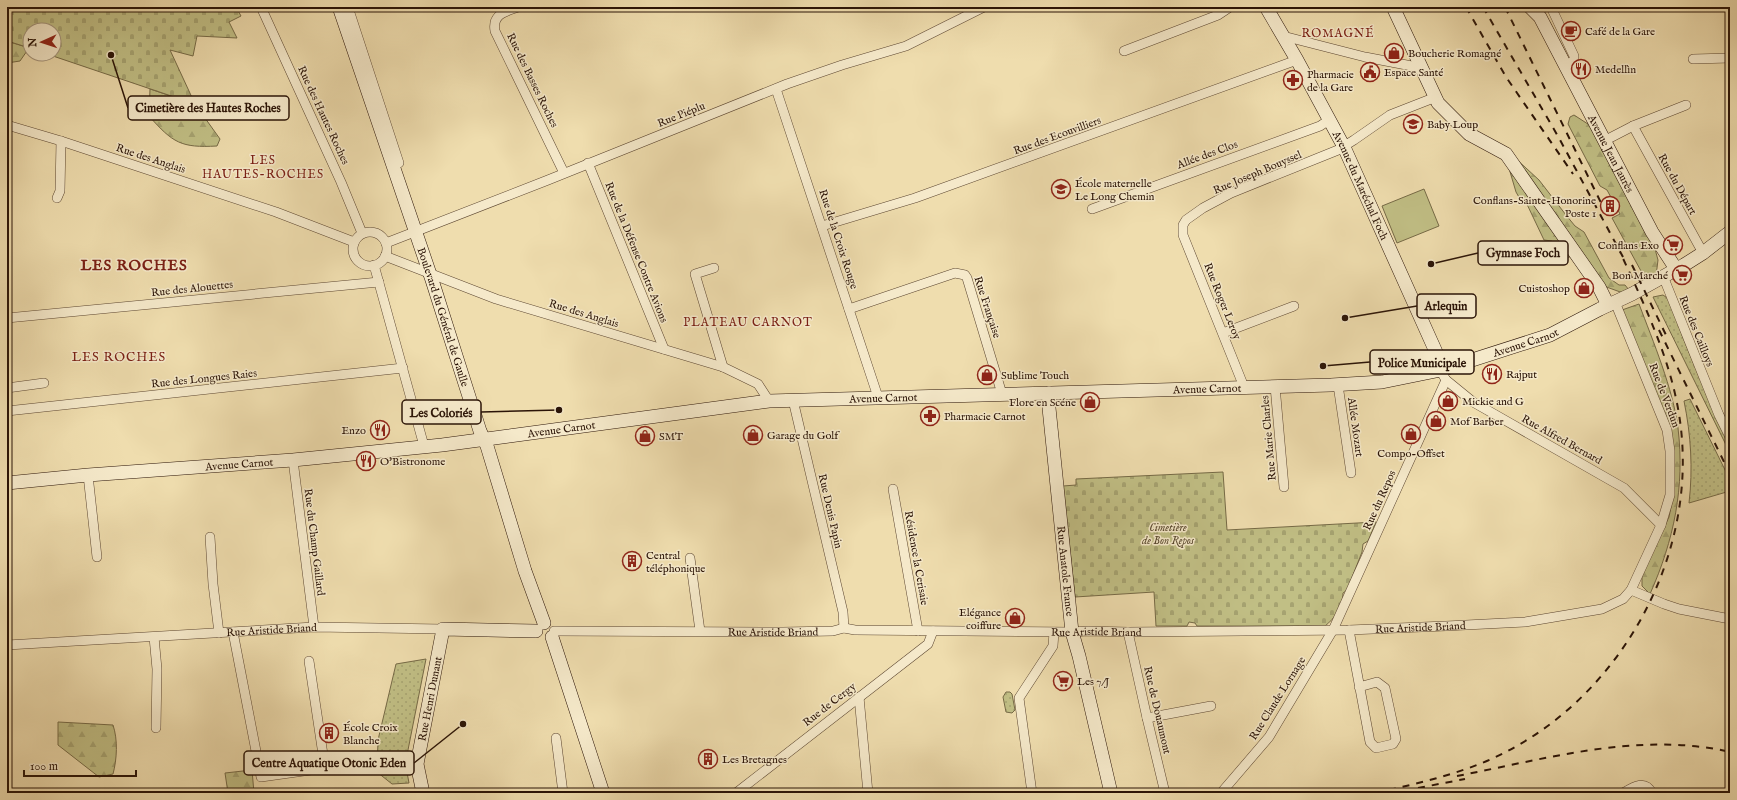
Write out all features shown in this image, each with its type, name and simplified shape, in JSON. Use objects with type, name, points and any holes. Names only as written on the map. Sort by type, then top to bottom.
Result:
[{"type":"street","name":"Rue des Hautes Roches","points":[[261,7],[341,182],[362,233]]},
{"type":"street","name":"Boulevard du Général de Gaulle","points":[[339,7],[430,273],[483,439],[487,446],[525,571],[603,793]]},
{"type":"street","name":"Boulevard du Général de Gaulle","points":[[348,7],[400,168],[394,171]]},
{"type":"street","name":"Rue des Basses Roches","points":[[518,7],[501,14],[497,18],[494,24],[495,31],[564,173]]},
{"type":"street","name":"Rue Piéplu","points":[[386,243],[776,89],[842,65],[906,46],[984,7]]},
{"type":"street","points":[[1124,51],[1218,16],[1230,7]]},
{"type":"street","name":"Avenue du Maréchal Foch","points":[[1266,7],[1298,60],[1344,147],[1436,352],[1443,375]]},
{"type":"street","points":[[1393,7],[1436,97],[1444,109],[1469,134],[1506,154],[1611,304]]},
{"type":"street","points":[[1551,7],[1574,56],[1574,60],[1565,67]]},
{"type":"street","name":"Avenue Jean Jaurès","points":[[1536,8],[1565,67],[1656,239],[1676,269]]},
{"type":"street","points":[[1283,36],[1365,57],[1417,67],[1421,66]]},
{"type":"street","points":[[1693,59],[1730,58]]},
{"type":"street","name":"Rue des Ecouvilliers","points":[[822,226],[915,198],[1298,60]]},
{"type":"street","name":"Rue de la Croix Rouge","points":[[776,89],[878,397]]},
{"type":"street","name":"Rue Joseph Bouyssel","points":[[1183,225],[1190,217],[1231,193],[1316,160],[1344,147],[1390,115],[1436,97]]},
{"type":"street","points":[[1604,141],[1633,126],[1686,105]]},
{"type":"street","name":"Allée des Clos","points":[[1092,209],[1320,126],[1329,120]]},
{"type":"street","name":"Rue des Anglais","points":[[7,124],[276,212],[354,242]]},
{"type":"street","name":"Rue du Départ","points":[[1633,126],[1703,253]]},
{"type":"street","points":[[57,198],[60,192],[61,141]]},
{"type":"street","name":"Rue de la Défense Contre Avions","points":[[588,163],[664,349]]},
{"type":"street","name":"Rue Roger Leroy","points":[[1183,225],[1182,235],[1244,387]]},
{"type":"street","name":"Avenue Carnot","points":[[7,483],[88,475],[293,460],[424,446],[769,401],[1338,385],[1443,375],[1550,335],[1632,294],[1676,269],[1703,253],[1730,232]]},
{"type":"street","points":[[362,233],[376,233],[380,235],[386,243],[385,256],[374,265],[364,265],[359,262],[353,253],[354,242],[362,233]]},
{"type":"street","name":"Avenue Jean Jaurès","points":[[1656,239],[1663,257],[1663,276]]},
{"type":"street","name":"Rue des Anglais","points":[[385,256],[496,299],[724,367],[758,384],[769,401]]},
{"type":"street","points":[[374,265],[424,446]]},
{"type":"street","points":[[714,268],[695,274],[724,367]]},
{"type":"street","name":"Rue Française","points":[[850,309],[955,273],[964,275],[967,278],[1002,394]]},
{"type":"street","name":"Rue des Cailloys","points":[[1663,276],[1713,402],[1730,437]]},
{"type":"street","name":"Rue des Alouettes","points":[[7,318],[379,282]]},
{"type":"street","name":"Rue de Verdun","points":[[1611,304],[1667,430],[1670,451],[1670,495],[1661,525],[1632,590]]},
{"type":"street","points":[[1223,333],[1294,306]]},
{"type":"street","name":"Rue des Longues Raies","points":[[7,411],[403,368]]},
{"type":"street","name":"Rue Alfred Bernard","points":[[1443,375],[1473,402],[1624,488],[1661,525]]},
{"type":"street","name":"Rue du Repos","points":[[1333,630],[1443,375]]},
{"type":"street","points":[[7,388],[44,383]]},
{"type":"street","name":"Allée Mozart","points":[[1338,385],[1351,473]]},
{"type":"street","name":"Rue Marie Charles","points":[[1275,386],[1284,488]]},
{"type":"street","name":"Rue Anatole France","points":[[1049,393],[1049,408],[1072,632],[1111,793]]},
{"type":"street","name":"Rue Denis Papin","points":[[793,400],[843,612],[844,628]]},
{"type":"street","name":"Rue du Champ Gaillard","points":[[293,460],[314,627]]},
{"type":"street","points":[[88,475],[97,557]]},
{"type":"street","name":"Résidence la Cerisaie","points":[[894,488],[918,631]]},
{"type":"street","points":[[210,537],[213,584],[219,633]]},
{"type":"street","points":[[690,558],[700,631]]},
{"type":"street","points":[[1632,590],[1672,606],[1730,619]]},
{"type":"street","name":"Rue Aristide Briand","points":[[7,645],[314,627],[700,631],[833,631],[844,628],[855,630],[1054,632],[1349,630],[1525,622],[1602,609],[1623,599],[1632,590]]},
{"type":"street","name":"Rue Henri Dunant","points":[[423,793],[417,764],[444,629]]},
{"type":"street","name":"Rue Claude Lornage","points":[[1221,793],[1269,736],[1333,630]]},
{"type":"street","points":[[1349,630],[1359,686],[1370,742],[1376,748],[1393,744],[1396,739],[1385,688],[1377,682],[1359,686]]},
{"type":"street","name":"Rue de Cergy","points":[[736,793],[928,644],[933,631]]},
{"type":"street","points":[[233,632],[261,777],[325,768],[309,661]]},
{"type":"street","points":[[1032,793],[1019,698],[1053,646],[1054,632]]},
{"type":"street","name":"Rue de Douaumont","points":[[1128,632],[1165,793]]},
{"type":"street","points":[[154,637],[158,668],[156,728]]},
{"type":"street","points":[[859,697],[868,793]]},
{"type":"street","points":[[1147,718],[1211,706]]},
{"type":"street","points":[[556,738],[563,793]]},
{"type":"street","points":[[1623,793],[1636,785],[1643,785],[1650,789],[1652,793]]},
{"type":"green space","points":[[7,7],[236,7],[241,16],[229,22],[237,38],[197,36],[193,56],[170,50],[195,104],[62,59],[62,22],[22,22],[22,46],[7,41]]},
{"type":"green space","points":[[7,41],[22,46],[22,58],[20,61],[7,63]]},
{"type":"green space","points":[[150,89],[195,104],[220,139],[217,146],[186,145],[172,138],[149,116]]},
{"type":"green space","points":[[1574,115],[1591,126],[1627,192],[1655,249],[1658,260],[1656,276],[1647,282],[1612,218],[1620,214],[1607,190],[1600,186],[1568,124],[1570,117]]},
{"type":"green space","points":[[1514,157],[1539,180],[1575,226],[1584,232],[1609,278],[1619,285],[1625,285],[1629,290],[1623,293],[1601,285],[1582,255],[1563,258],[1552,241],[1544,240],[1524,198],[1520,199],[1516,192],[1508,165]]},
{"type":"green space","points":[[1424,189],[1439,226],[1397,243],[1382,206]]},
{"type":"green space","points":[[1663,295],[1674,309],[1679,327],[1691,357],[1730,445],[1730,453],[1653,297]]},
{"type":"green space","points":[[1639,304],[1662,365],[1672,397],[1678,428],[1680,450],[1679,492],[1676,513],[1665,554],[1650,594],[1642,586],[1642,573],[1669,517],[1672,502],[1672,447],[1622,310]]},
{"type":"green space","points":[[1690,399],[1730,480],[1730,491],[1689,503],[1691,452],[1684,401]]},
{"type":"green space","name":"Cimetière de Bon Repos","points":[[1223,472],[1227,530],[1376,522],[1368,541],[1363,544],[1362,552],[1347,590],[1343,593],[1342,603],[1335,616],[1325,626],[1197,626],[1195,623],[1189,622],[1187,626],[1156,626],[1154,592],[1075,597],[1063,486],[1076,485],[1076,479]]},
{"type":"green space","points":[[426,659],[407,755],[406,767],[409,783],[392,784],[377,772],[378,740],[396,664]]},
{"type":"green space","points":[[1006,692],[1010,692],[1012,694],[1015,710],[1012,713],[1006,712],[1003,697]]},
{"type":"green space","points":[[58,722],[113,725],[116,737],[116,750],[113,774],[99,777],[58,745]]},
{"type":"green space","points":[[252,770],[254,793],[228,793],[225,773]]},
{"type":"railway","points":[[1466,7],[1506,77],[1573,174]]},
{"type":"railway","points":[[1483,7],[1559,138],[1623,257]]},
{"type":"railway","points":[[1505,7],[1606,213]]},
{"type":"railway","points":[[1389,790],[1438,778],[1485,762],[1515,747],[1555,720],[1591,687],[1622,650],[1647,608],[1665,564],[1678,517],[1683,469],[1680,421],[1671,377],[1664,356],[1648,314],[1620,252]]},
{"type":"railway","points":[[1632,265],[1666,335]]},
{"type":"railway","points":[[1659,330],[1730,474]]},
{"type":"railway","points":[[1457,776],[1559,755],[1628,746],[1662,744],[1696,746],[1730,752]]},
{"type":"railway","points":[[1418,788],[1465,779]]},
{"type":"railway","points":[[1372,793],[1395,789]]},
{"type":"place","name":"Café de la Gare","points":[[1571,31]]},
{"type":"place","name":"Boucherie Romagné","points":[[1394,53]]},
{"type":"place","name":"Cimetière des Hautes Roches","points":[[111,55]]},
{"type":"place","name":"Medellìn","points":[[1581,69]]},
{"type":"place","name":"Espace Santé","points":[[1370,72]]},
{"type":"place","name":"Pharmacie de la Gare","points":[[1293,80]]},
{"type":"place","name":"Baby Loup","points":[[1413,124]]},
{"type":"place","name":"École maternelle Le Long Chemin","points":[[1061,189]]},
{"type":"place","name":"Conflans-Sainte-Honorine Poste 1","points":[[1610,206]]},
{"type":"place","name":"Conflans Exo","points":[[1673,245]]},
{"type":"place","name":"Gymnase Foch","points":[[1431,264]]},
{"type":"place","name":"Bon Marché","points":[[1682,275]]},
{"type":"place","name":"Cuistoshop","points":[[1584,288]]},
{"type":"place","name":"Arlequin","points":[[1345,318]]},
{"type":"place","name":"Police Municipale","points":[[1323,366]]},
{"type":"place","name":"Rajput","points":[[1492,374]]},
{"type":"place","name":"Sublime Touch","points":[[987,375]]},
{"type":"place","name":"Mickie and G","points":[[1448,401]]},
{"type":"place","name":"Flore en Scéne","points":[[1090,402]]},
{"type":"place","name":"Les Coloriés","points":[[559,410]]},
{"type":"place","name":"Pharmacie Carnot","points":[[930,416]]},
{"type":"place","name":"Mof Barber","points":[[1436,421]]},
{"type":"place","name":"Enzo","points":[[380,430]]},
{"type":"place","name":"Compo-Offset","points":[[1411,434]]},
{"type":"place","name":"Garage du Golf","points":[[753,435]]},
{"type":"place","name":"SMT","points":[[645,436]]},
{"type":"place","name":"O'Bistronome","points":[[366,461]]},
{"type":"place","name":"Central téléphonique","points":[[632,561]]},
{"type":"place","name":"Elégance coiffure","points":[[1015,618]]},
{"type":"place","name":"Les 7/J","points":[[1063,681]]},
{"type":"place","name":"Centre Aquatique Otonic Eden","points":[[463,724]]},
{"type":"place","name":"École Croix Blanche","points":[[329,733]]},
{"type":"place","name":"Les Bretagnes","points":[[708,759]]},
{"type":"district","name":"ROMAGNÉ","points":[[1338,33]]},
{"type":"district","name":"LES HAUTES-ROCHES","points":[[263,167]]},
{"type":"district","name":"LES ROCHES","points":[[134,265]]},
{"type":"district","name":"PLATEAU CARNOT","points":[[748,322]]},
{"type":"district","name":"LES ROCHES","points":[[119,356]]}]
